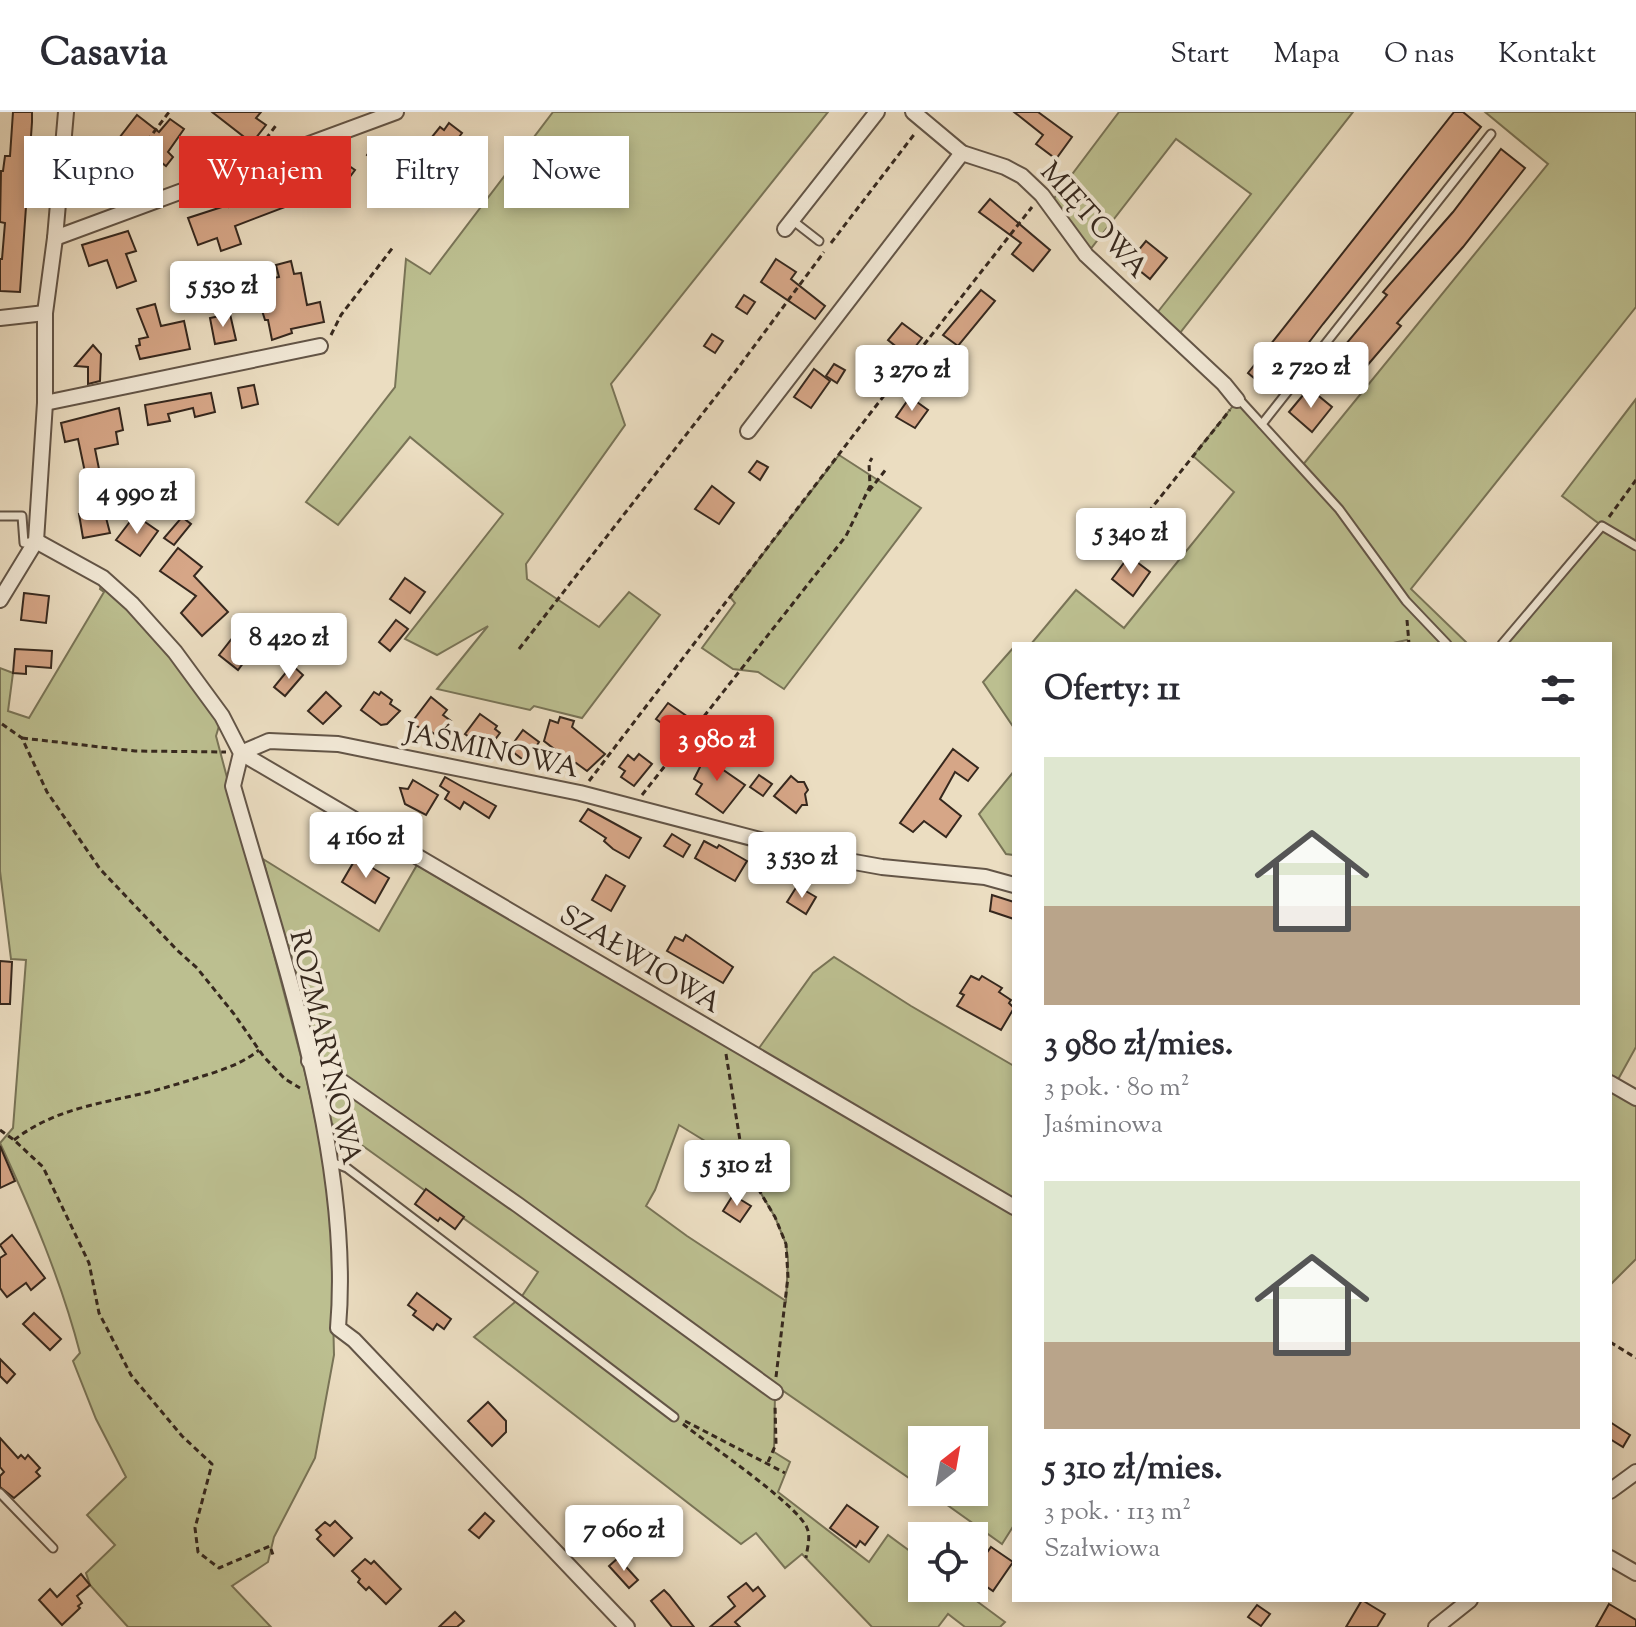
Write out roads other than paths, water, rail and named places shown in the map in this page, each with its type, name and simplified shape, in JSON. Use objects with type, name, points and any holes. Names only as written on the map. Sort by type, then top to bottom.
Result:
[{"type":"street","points":[[0,600],[36,541],[45,403],[45,313],[66,112]]},
{"type":"street","points":[[55,238],[396,112]]},
{"type":"street","points":[[789,224],[877,112]]},
{"type":"street","name":"MIĘTOWA","points":[[918,117],[962,153],[1022,176],[1042,195],[1086,255],[1224,384],[1237,400]]},
{"type":"street","points":[[748,431],[962,153]]},
{"type":"street","points":[[0,318],[45,313]]},
{"type":"street","points":[[45,403],[320,346]]},
{"type":"street","points":[[36,541],[103,578],[132,604],[175,652],[222,716],[241,753]]},
{"type":"street","name":"JAŚMINOWA","points":[[241,753],[269,741],[338,744],[580,793],[821,856],[882,867],[985,877],[1012,884]]},
{"type":"street","name":"SZAŁWIOWA","points":[[241,753],[1012,1206]]},
{"type":"street","name":"ROZMARYNOWA","points":[[241,753],[233,786],[309,1061],[329,1161],[338,1236],[338,1328],[365,1352],[627,1627]]},
{"type":"street","points":[[309,1061],[518,1205],[775,1392]]},
{"type":"street","points":[[1612,1084],[1636,1098]]},
{"type":"street","points":[[1612,1490],[1636,1472]]},
{"type":"street","points":[[1612,1559],[1636,1573]]},
{"type":"street","points":[[1436,1627],[1467,1602]]},
{"type":"lane","points":[[1262,424],[1491,134]]},
{"type":"lane","points":[[789,224],[819,241]]},
{"type":"lane","name":"MIĘTOWA","points":[[1224,384],[1339,509],[1406,601],[1445,642]]},
{"type":"lane","points":[[0,516],[22,516],[24,543],[36,541]]},
{"type":"lane","points":[[1504,642],[1602,526],[1636,546]]},
{"type":"lane","points":[[329,1161],[347,1168],[674,1417]]},
{"type":"lane","points":[[0,1493],[53,1548]]}]
